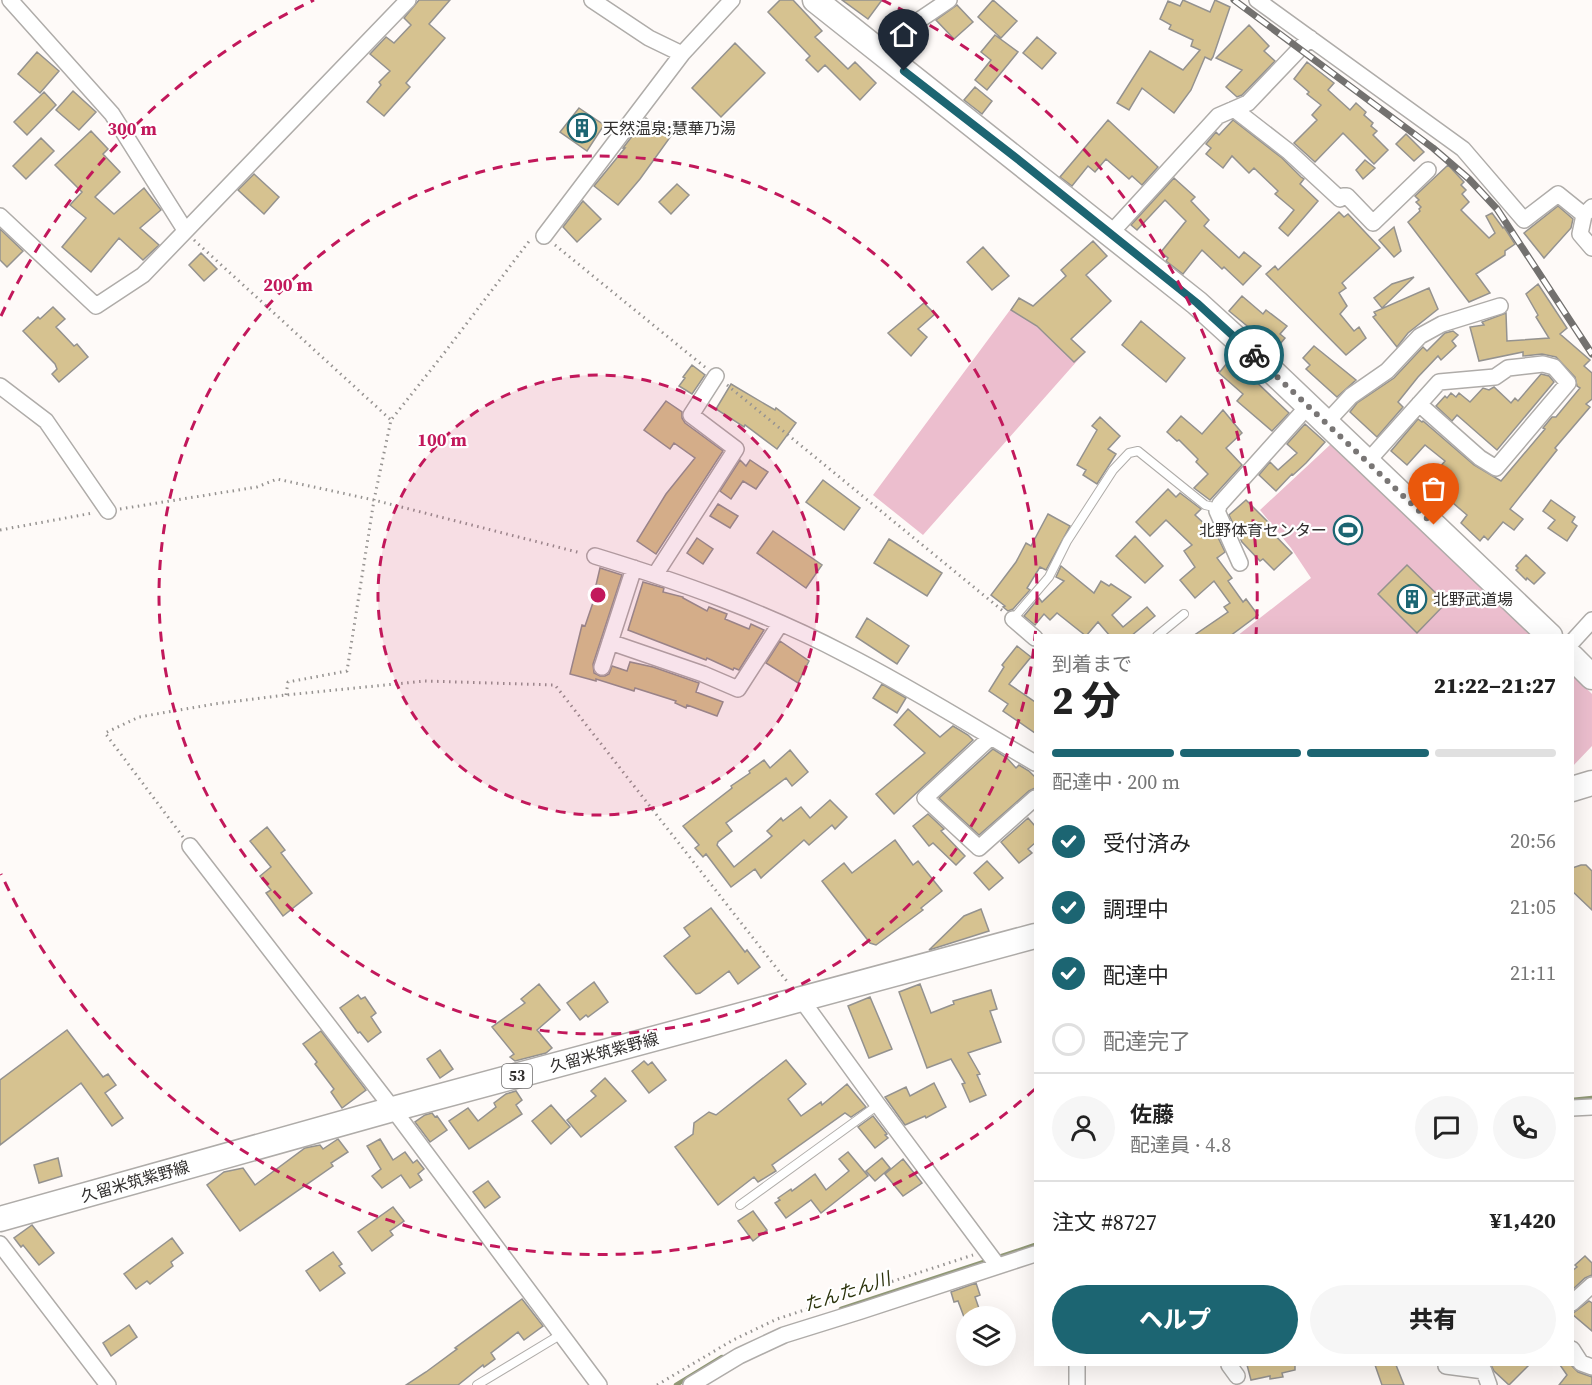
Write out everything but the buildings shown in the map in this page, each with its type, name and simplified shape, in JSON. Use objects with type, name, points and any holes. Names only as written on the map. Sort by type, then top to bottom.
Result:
[{"type":"main road","points":[[815,0],[1197,303],[1549,634]]},
{"type":"main road","points":[[1574,659],[1592,677]]},
{"type":"main road","points":[[1574,788],[1592,783]]},
{"type":"main road","name":"久留米筑紫野線","points":[[0,1219],[393,1109],[1034,936]]},
{"type":"street","points":[[10,0],[112,114],[185,230]]},
{"type":"street","points":[[0,216],[96,306],[143,275],[408,0]]},
{"type":"street","points":[[592,0],[650,38],[682,54]]},
{"type":"street","points":[[544,236],[682,54],[732,0]]},
{"type":"street","points":[[886,57],[912,25],[949,0]]},
{"type":"street","points":[[1257,0],[1463,149],[1524,220],[1558,194],[1588,211],[1580,234],[1592,248]]},
{"type":"street","points":[[1110,234],[1218,116],[1248,103],[1310,38]]},
{"type":"street","points":[[1234,109],[1288,151],[1340,199],[1347,196],[1373,223],[1428,170]]},
{"type":"street","points":[[1326,423],[1351,396],[1387,371],[1420,336],[1442,324],[1500,306]]},
{"type":"street","points":[[1367,462],[1419,404],[1439,382],[1495,377],[1508,368],[1543,364],[1554,367],[1568,383],[1496,468],[1480,458],[1419,404]]},
{"type":"street","points":[[655,575],[736,449],[691,415],[716,376]]},
{"type":"street","points":[[0,386],[46,421],[108,511]]},
{"type":"street","points":[[1240,563],[1217,512],[1218,508],[1308,406]]},
{"type":"street","points":[[595,556],[726,600],[862,662],[1034,762]]},
{"type":"street","points":[[602,667],[634,568]]},
{"type":"street","points":[[1013,619],[1034,637]]},
{"type":"street","points":[[1574,640],[1592,620]]},
{"type":"street","points":[[610,642],[703,674],[738,689],[780,624]]},
{"type":"street","points":[[991,737],[925,798],[979,848],[1034,799]]},
{"type":"street","points":[[190,846],[393,1109],[599,1385]]},
{"type":"street","points":[[801,999],[994,1260]]},
{"type":"street","points":[[1574,1108],[1592,1107]]},
{"type":"street","points":[[0,1244],[108,1385]]},
{"type":"street","points":[[691,1385],[739,1356],[784,1335],[861,1311],[994,1260],[1034,1254]]},
{"type":"street","points":[[1574,1301],[1592,1285]]},
{"type":"street","points":[[1574,1351],[1581,1363],[1592,1367]]},
{"type":"street","points":[[1077,1366],[1077,1385]]},
{"type":"street","points":[[1446,1366],[1488,1374]]},
{"type":"lane","points":[[1013,619],[1049,577],[1078,524],[1113,470],[1129,453],[1138,451],[1205,505],[1218,508]]},
{"type":"lane","points":[[1159,634],[1184,614]]},
{"type":"lane","points":[[740,1205],[878,1105]]},
{"type":"lane","points":[[477,1385],[560,1335]]},
{"type":"path","points":[[185,230],[209,255],[391,420]]},
{"type":"path","points":[[286,695],[288,682],[347,671],[374,500],[391,420],[532,237],[544,236],[1013,619]]},
{"type":"path","points":[[0,530],[257,487],[277,479],[374,500],[595,556]]},
{"type":"path","points":[[190,846],[105,734],[139,717],[286,695],[425,681],[555,685],[801,999]]},
{"type":"shaded area","points":[[1019,298],[1044,312],[1085,352],[923,535],[873,495]]},
{"type":"shaded area","name":"北野体育センター","points":[[1331,444],[1530,634],[1240,634],[1311,578],[1291,548],[1260,510]]},
{"type":"shaded area","points":[[1574,676],[1592,694],[1592,746],[1574,765]]},
{"type":"waterway","name":"たんたん川","points":[[1574,1100],[1592,1098]]},
{"type":"waterway","name":"たんたん川","points":[[841,1309],[1034,1245]]},
{"type":"waterway","name":"たんたん川","points":[[676,1385],[722,1357]]},
{"type":"railway","points":[[1234,0],[1433,148],[1469,179],[1497,209],[1592,354]]},
{"type":"way so far","points":[[1254,355],[1434,525]]},
{"type":"place","name":"天然温泉;慧華乃湯","points":[[582,128]]},
{"type":"place","name":"北野体育センター","points":[[1348,530]]},
{"type":"place","name":"北野武道場","points":[[1412,599]]},
{"type":"route","points":[[904,71],[1197,303],[1254,355]]}]
